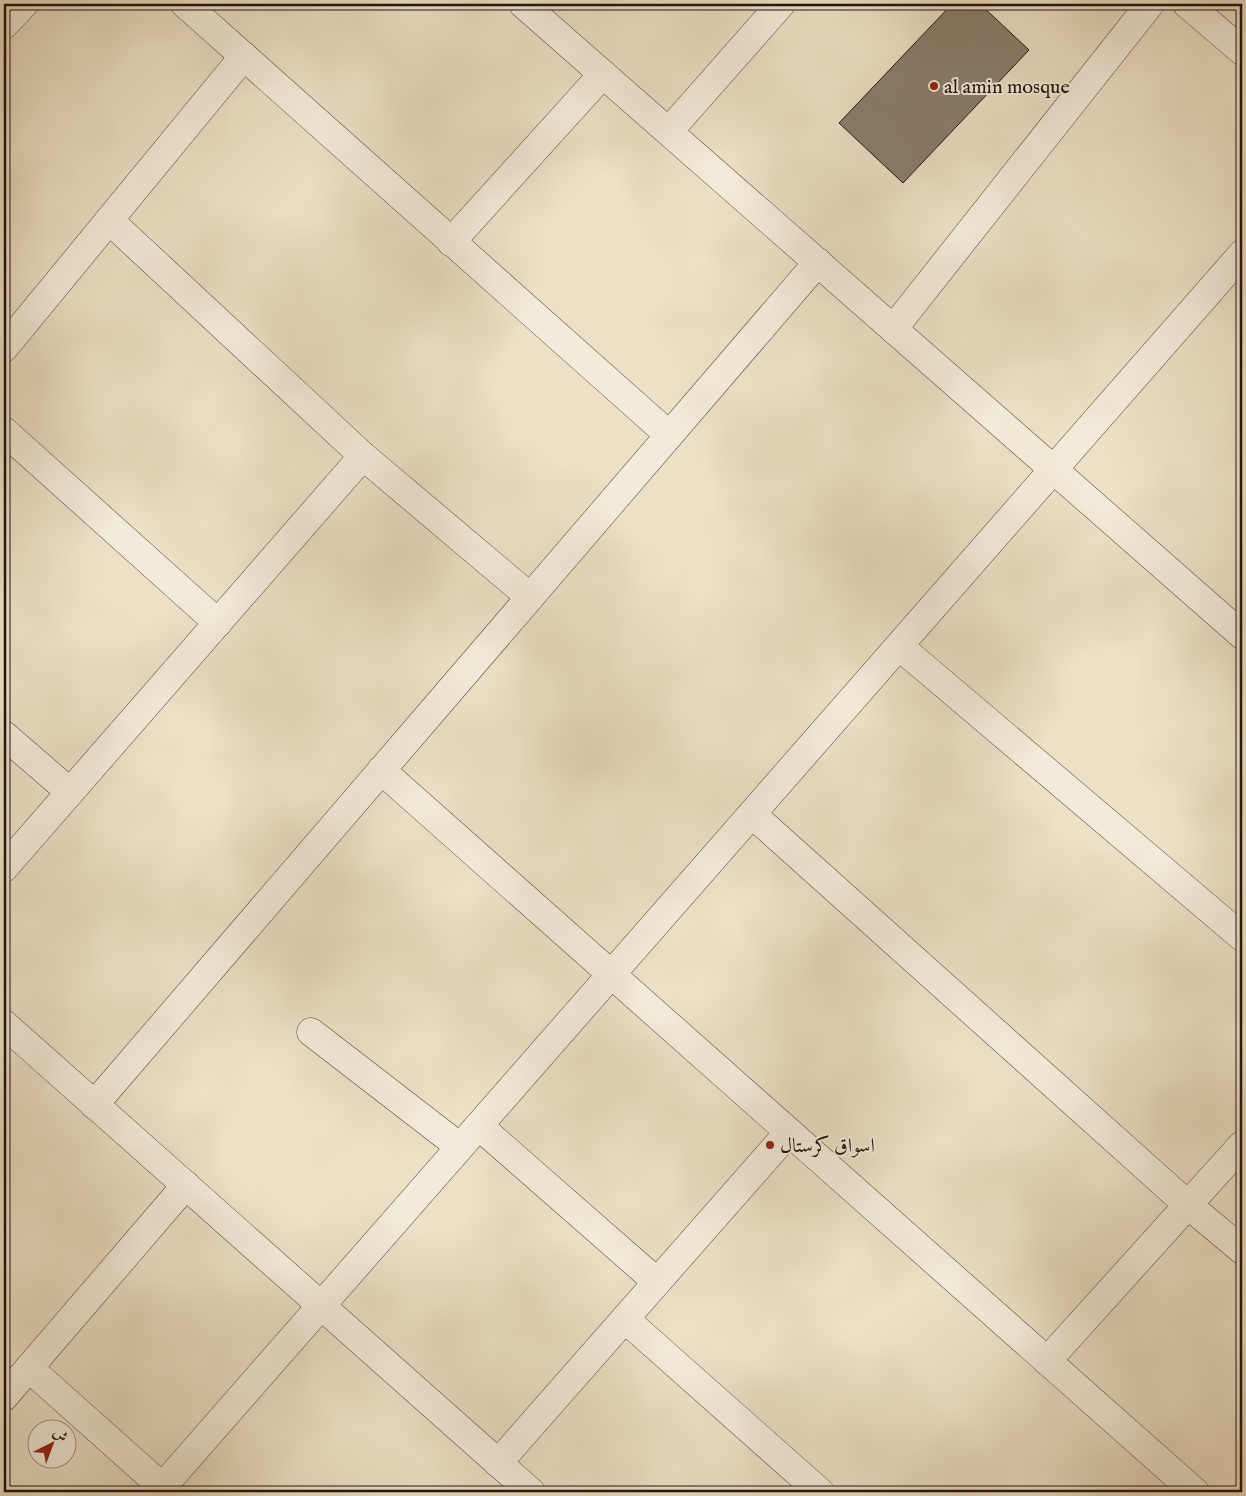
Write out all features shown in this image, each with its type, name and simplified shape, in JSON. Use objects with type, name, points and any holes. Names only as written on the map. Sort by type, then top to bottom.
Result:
[{"type":"street","points":[[4,25],[24,4]]},
{"type":"street","points":[[186,4],[669,435]]},
{"type":"street","points":[[523,4],[1054,470],[1241,631]]},
{"type":"street","points":[[669,131],[781,4]]},
{"type":"street","points":[[893,329],[1150,4]]},
{"type":"street","points":[[1187,4],[1242,52]]},
{"type":"street","points":[[4,348],[244,56]]},
{"type":"street","points":[[451,242],[603,74]]},
{"type":"street","points":[[109,220],[363,456],[530,597]]},
{"type":"street","points":[[29,1368],[163,1490],[321,1306],[1242,254]]},
{"type":"street","points":[[94,1105],[818,262]]},
{"type":"street","points":[[4,431],[218,623]]},
{"type":"street","points":[[4,868],[363,456]]},
{"type":"street","points":[[899,646],[1242,937]]},
{"type":"street","points":[[4,735],[70,792]]},
{"type":"street","points":[[381,770],[1195,1492]]},
{"type":"street","points":[[752,814],[1188,1205],[1242,1250]]},
{"type":"street","points":[[4,1024],[531,1492]]},
{"type":"street","points":[[311,1032],[460,1147]]},
{"type":"street","points":[[479,1126],[657,1282]]},
{"type":"street","points":[[498,1463],[789,1132]]},
{"type":"street","points":[[1047,1361],[1242,1145]]},
{"type":"street","points":[[4,1397],[186,1186]]},
{"type":"street","points":[[625,1319],[820,1492]]},
{"type":"building","name":"al amin mosque","points":[[952,4],[980,4],[1029,50],[903,183],[839,123]]},
{"type":"place","name":"al amin mosque","points":[[934,86]]},
{"type":"place","name":"اسواق كرستال","points":[[770,1145]]}]
